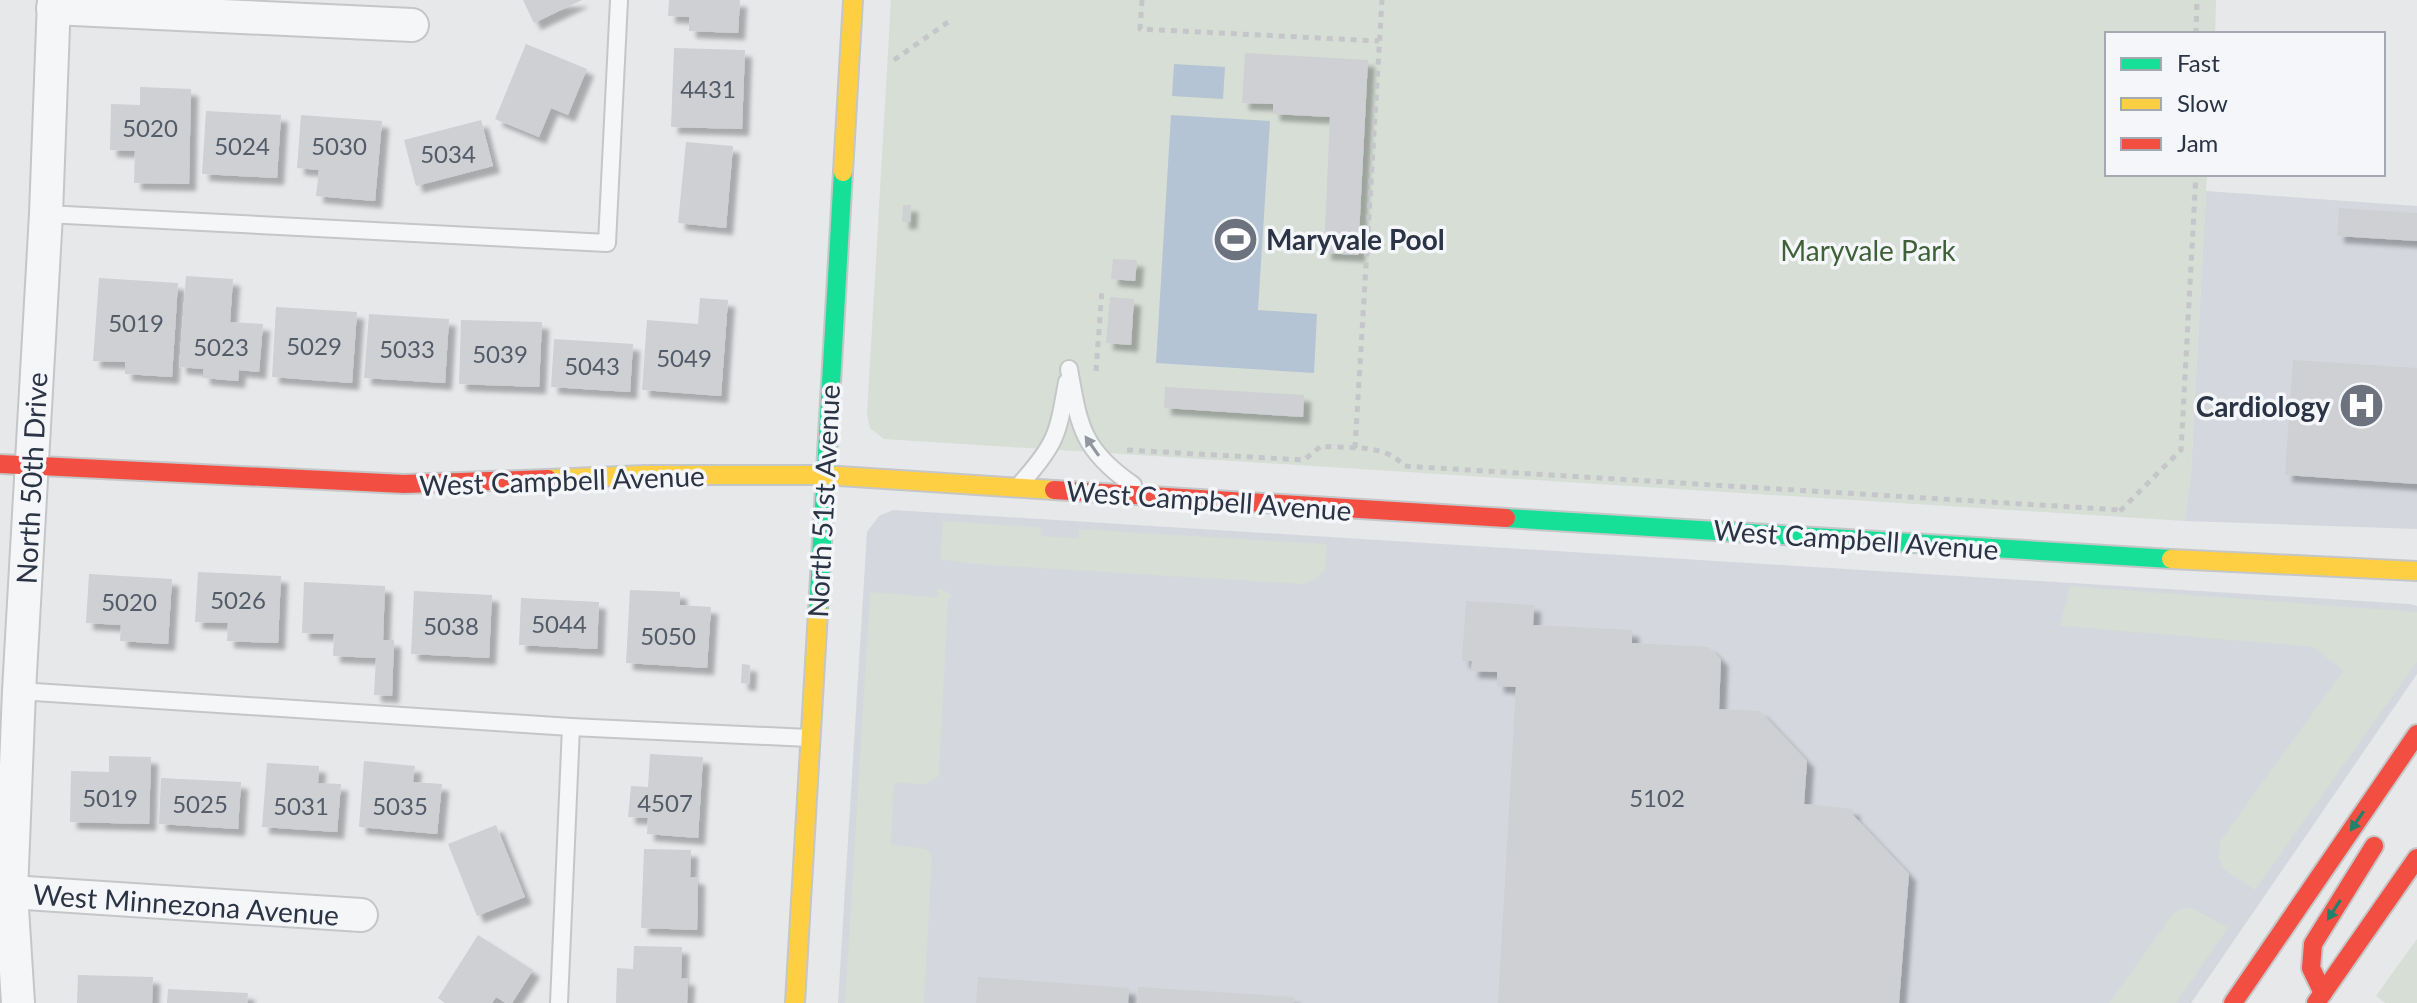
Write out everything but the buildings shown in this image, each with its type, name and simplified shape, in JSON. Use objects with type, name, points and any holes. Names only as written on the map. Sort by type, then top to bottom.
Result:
[{"type":"street","name":"North 51st Avenue","points":[[795,1003],[853,0]]},
{"type":"street","name":"North 50th Drive","points":[[18,1003],[11,892],[46,214],[53,4]]},
{"type":"street","points":[[53,4],[412,25]]},
{"type":"street","name":"West Campbell Avenue","points":[[0,464],[404,484],[645,475],[824,475],[2077,554],[2417,571]]},
{"type":"street","points":[[2320,998],[2311,968],[2313,944],[2372,852],[2415,736]]},
{"type":"street","points":[[2233,1003],[2415,736]]},
{"type":"street","points":[[2320,998],[2417,858]]},
{"type":"street","name":"West Minnezona Avenue","points":[[11,892],[361,915]]},
{"type":"lane","points":[[46,214],[607,243],[619,0]]},
{"type":"lane","points":[[1017,488],[1045,456],[1059,431],[1069,369],[1079,424],[1092,450],[1117,474],[1150,497]]},
{"type":"lane","points":[[19,691],[571,727],[810,738]]},
{"type":"lane","points":[[559,1003],[571,727]]},
{"type":"path","points":[[1142,0],[1140,29],[1379,41]]},
{"type":"path","points":[[1355,448],[1382,0]]},
{"type":"path","points":[[2196,32],[2197,0]]},
{"type":"path","points":[[894,60],[951,20]]},
{"type":"path","points":[[1120,449],[1304,460],[1321,446],[1355,448],[1386,452],[1404,466],[2121,510],[2181,450],[2196,176]]},
{"type":"path","points":[[1096,377],[1102,289]]},
{"type":"shaded area","points":[[2206,191],[2417,206],[2417,529],[2185,521],[2191,472]]},
{"type":"shaded area","points":[[893,510],[2410,604],[2417,606],[2417,674],[2191,1003],[838,1003],[867,532],[879,516]]},
{"type":"green space","name":"Maryvale Park","points":[[891,0],[2216,0],[2215,32],[2105,32],[2105,176],[2207,176],[2191,472],[2185,521],[884,439],[870,428],[867,415]]},
{"type":"green space","points":[[943,521],[1040,527],[1041,536],[1078,538],[1079,529],[1327,544],[1325,570],[1314,580],[1303,584],[972,564],[940,559]]},
{"type":"green space","points":[[2070,586],[2417,612],[2417,662],[2255,890],[2223,869],[2219,856],[2220,841],[2343,671],[2314,647],[2060,626]]},
{"type":"green space","points":[[938,588],[952,594],[948,600],[939,776],[926,784],[894,783],[891,844],[926,849],[932,854],[924,1003],[845,1003],[870,592],[937,597]]},
{"type":"green space","points":[[2182,908],[2192,908],[2228,928],[2176,1003],[2109,1003],[2173,914]]},
{"type":"green space","points":[[2417,939],[2417,1003],[2386,1003],[2376,996]]},
{"type":"water","points":[[1174,64],[1225,67],[1223,99],[1172,96]]},
{"type":"water","points":[[1171,115],[1270,121],[1258,310],[1317,314],[1314,373],[1156,363]]},
{"type":"traffic: fast","points":[[818,612],[843,172]]},
{"type":"traffic: fast","points":[[1506,518],[2171,559]]},
{"type":"traffic: slow","points":[[843,172],[853,0]]},
{"type":"traffic: slow","points":[[548,479],[645,475],[824,475],[1054,490]]},
{"type":"traffic: slow","points":[[2171,559],[2417,571]]},
{"type":"traffic: slow","points":[[795,1003],[818,612]]},
{"type":"traffic: jam","points":[[0,464],[404,484],[548,479]]},
{"type":"traffic: jam","points":[[1054,490],[1506,518]]},
{"type":"traffic: jam","points":[[2233,1003],[2417,734]]},
{"type":"traffic: jam","points":[[2323,993],[2311,968],[2313,944],[2374,846]]},
{"type":"traffic: jam","points":[[2316,1003],[2417,858]]},
{"type":"place","name":"Maryvale Pool","points":[[1235,239]]},
{"type":"place","name":"Cardiology","points":[[2361,406]]}]
